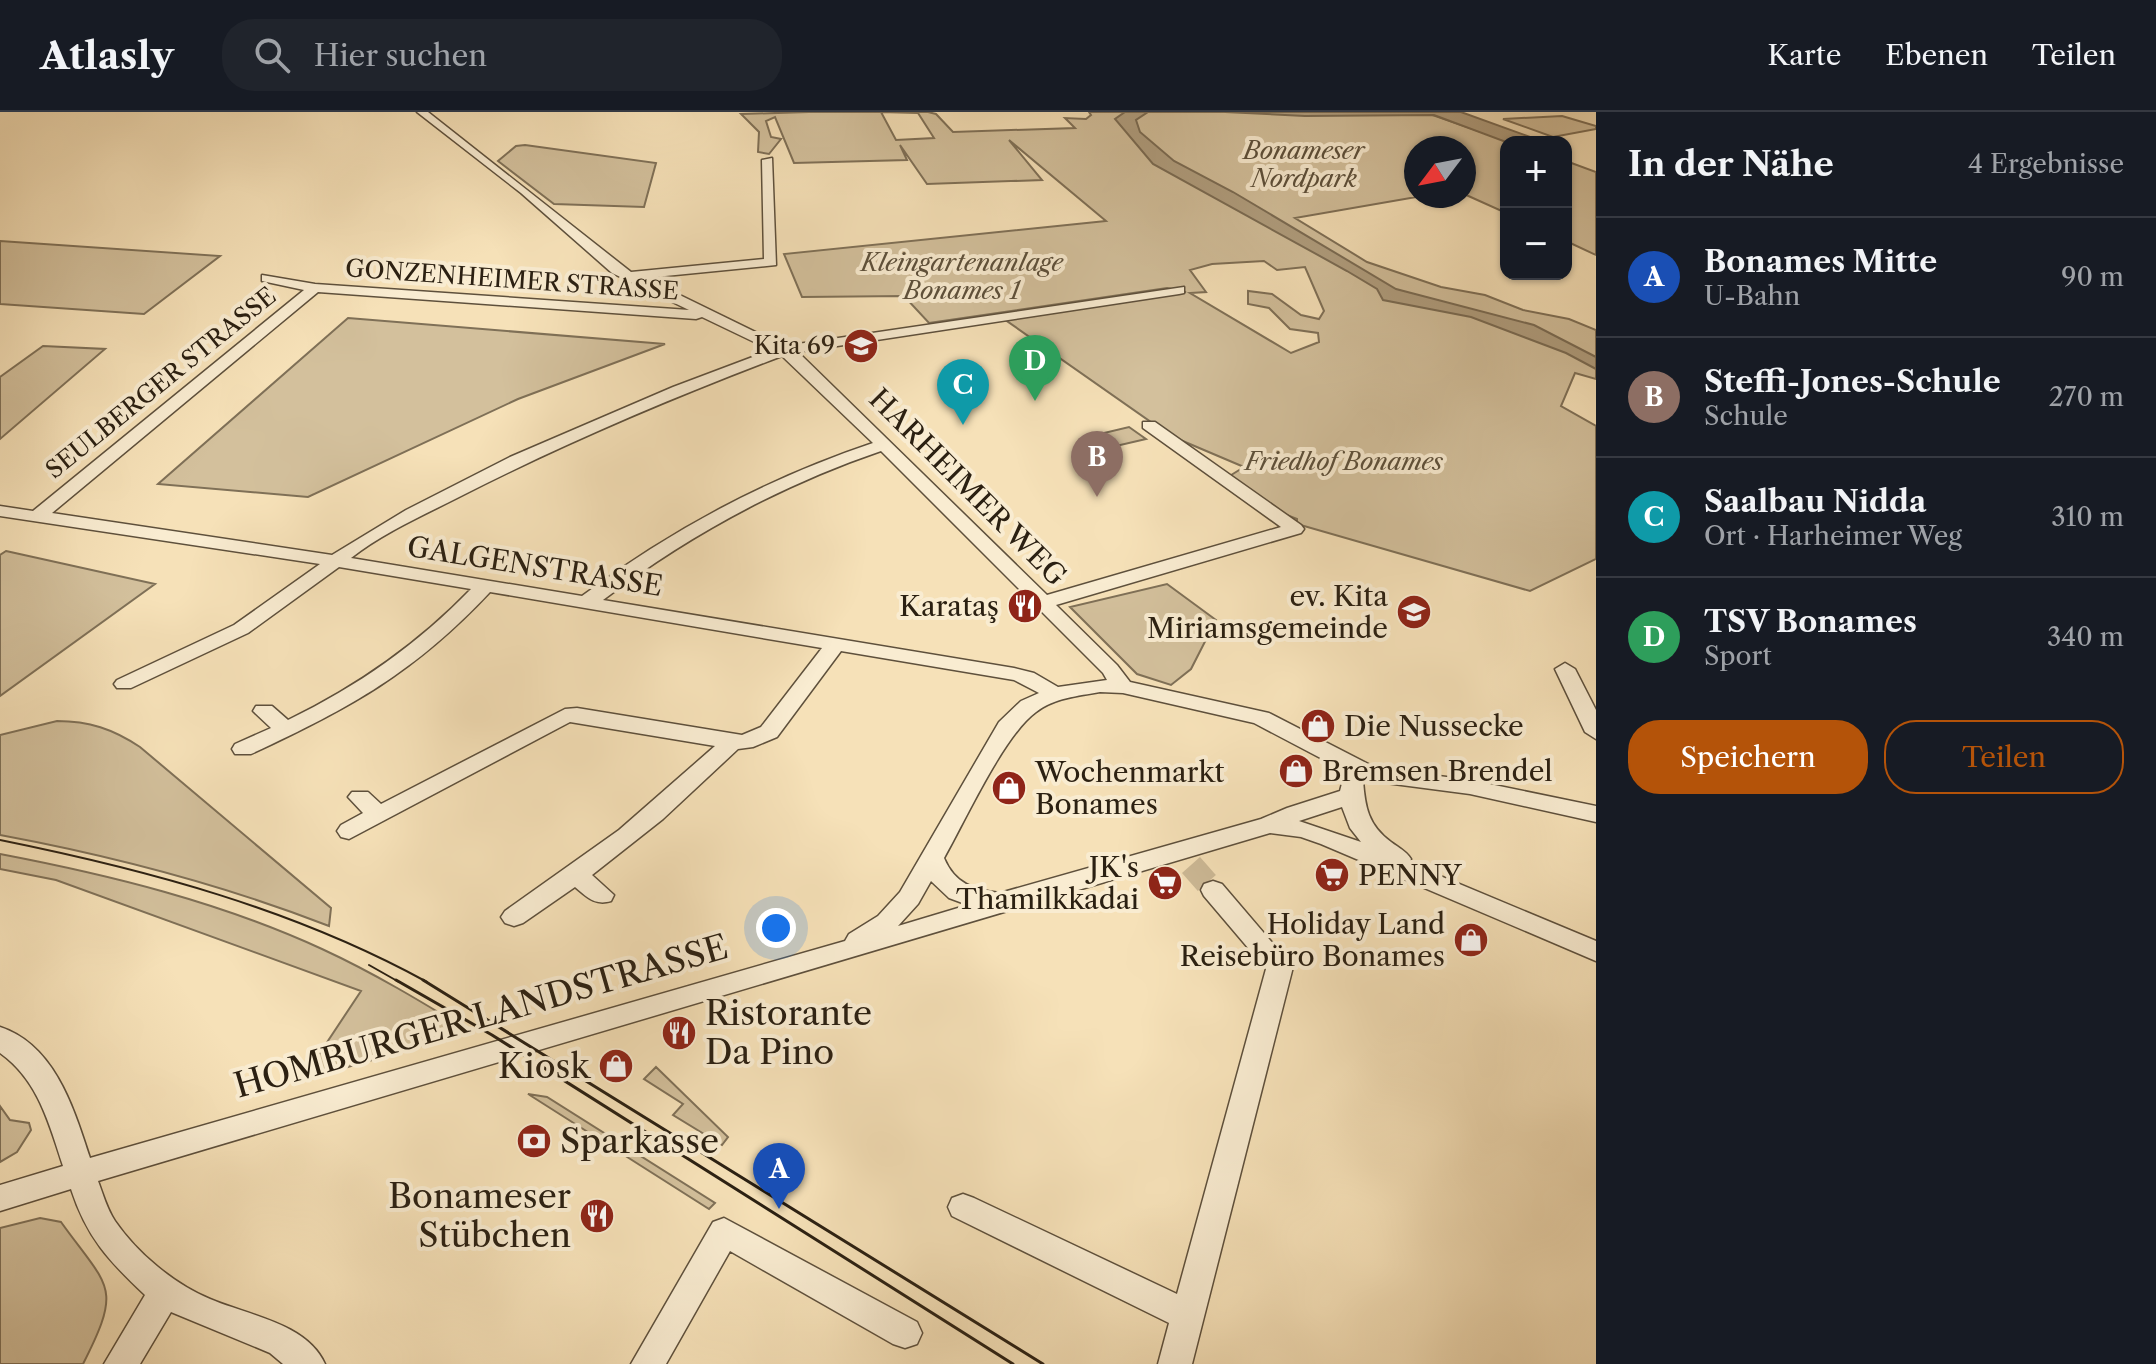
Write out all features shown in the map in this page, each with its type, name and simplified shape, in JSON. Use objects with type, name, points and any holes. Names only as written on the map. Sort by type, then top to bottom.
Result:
[{"type":"street","name":"HARHEIMER WEG","points":[[422,112],[626,276],[785,350],[800,362],[1110,669],[1123,687]]},
{"type":"street","points":[[626,276],[771,262],[768,160]]},
{"type":"street","name":"GONZENHEIMER STRASSE","points":[[267,278],[315,288],[706,314]]},
{"type":"street","name":"SEULBERGER STRASSE","points":[[39,515],[315,288]]},
{"type":"street","points":[[124,684],[176,662],[266,613],[379,532],[516,461],[639,406],[785,350],[1179,290]]},
{"type":"street","points":[[1041,603],[1295,529],[1149,425]]},
{"type":"street","points":[[587,602],[647,556],[752,495],[825,464],[884,445]]},
{"type":"street","name":"GALGENSTRASSE","points":[[0,511],[336,561],[1014,674],[1027,677],[1055,694]]},
{"type":"street","points":[[243,749],[351,696],[409,658],[485,586]]},
{"type":"street","points":[[349,831],[565,716],[577,715],[745,742],[769,732],[835,645]]},
{"type":"street","points":[[159,649],[176,662]]},
{"type":"street","points":[[1565,669],[1596,732]]},
{"type":"street","points":[[847,949],[887,922],[909,898],[1007,727],[1029,706],[1055,694],[1100,686],[1123,687],[1261,718],[1353,768],[1392,779],[1470,787],[1596,814]]},
{"type":"street","points":[[264,711],[286,729]]},
{"type":"street","points":[[514,917],[577,876],[659,813],[732,742]]},
{"type":"street","points":[[1353,768],[1352,807],[1361,828],[1389,852],[1430,879]]},
{"type":"street","name":"HOMBURGER LANDSTRASSE","points":[[0,1198],[955,919],[1001,902],[1185,858],[1295,813],[1351,796]]},
{"type":"street","points":[[360,797],[379,815]]},
{"type":"street","points":[[1269,825],[1304,829],[1430,879],[1596,952]]},
{"type":"street","points":[[933,859],[935,871],[954,890],[981,901],[1001,902]]},
{"type":"street","points":[[577,876],[602,895]]},
{"type":"street","points":[[1175,1364],[1280,967],[1213,890]]},
{"type":"street","points":[[0,1038],[24,1055],[55,1097],[103,1230],[122,1253],[165,1292],[196,1309],[282,1342],[308,1364]]},
{"type":"street","points":[[963,1207],[1187,1315]]},
{"type":"street","points":[[648,1364],[724,1232],[905,1333]]},
{"type":"street","points":[[121,1364],[165,1292]]},
{"type":"green space","points":[[809,112],[881,112],[928,112],[936,114],[953,132],[1075,128],[1065,118],[1086,119],[1091,115],[1089,112],[1424,112],[1500,139],[1500,210],[1476,199],[1476,136],[1404,136],[1404,199],[1295,218],[1367,262],[1441,287],[1485,295],[1523,310],[1569,319],[1596,330],[1596,379],[1575,373],[1561,406],[1596,426],[1596,559],[1530,591],[1297,524],[1297,519],[1279,512],[1228,477],[1244,467],[1171,436],[1004,319],[1186,292],[1167,288],[929,323],[904,296],[802,297],[784,254],[1106,221],[1009,140],[1042,180],[927,184],[900,145],[907,160],[794,163],[775,117],[766,121],[771,137],[781,139],[769,154],[758,152],[759,132],[741,114]],"holes":[[[881,112],[918,113],[934,138],[896,140]],[[1264,261],[1277,270],[1305,267],[1324,311],[1319,319],[1301,315],[1272,294],[1248,291],[1248,304],[1269,308],[1290,329],[1318,333],[1319,342],[1291,353],[1190,293],[1206,292],[1190,270],[1212,264]]]},
{"type":"green space","points":[[1562,116],[1596,126],[1596,129],[1550,136],[1503,119]]},
{"type":"green space","points":[[516,146],[656,163],[644,207],[554,204],[498,161]]},
{"type":"green space","points":[[1572,163],[1596,172],[1596,255],[1572,244]]},
{"type":"green space","points":[[0,241],[220,256],[144,314],[0,304]]},
{"type":"green space","points":[[348,318],[665,344],[518,399],[308,497],[158,484]]},
{"type":"green space","points":[[43,346],[105,349],[0,439],[0,377]]},
{"type":"green space","points":[[1129,427],[1146,439],[1099,450],[1083,438]]},
{"type":"green space","points":[[6,551],[155,584],[0,696],[0,555]]},
{"type":"green space","points":[[1167,584],[1216,620],[1191,669],[1171,685],[1137,674],[1070,607]]},
{"type":"green space","points":[[57,721],[100,727],[140,747],[331,908],[329,926],[248,897],[166,873],[0,835],[0,735]]},
{"type":"green space","points":[[0,854],[123,881],[244,917],[341,958],[471,1032],[302,1080],[361,991],[56,880],[0,869]]},
{"type":"green space","points":[[656,1067],[728,1137],[722,1145],[673,1115],[683,1104],[644,1079]]},
{"type":"green space","points":[[528,1094],[547,1097],[715,1203],[709,1209]]},
{"type":"green space","points":[[0,1106],[10,1120],[29,1123],[31,1130],[17,1152],[0,1162]]},
{"type":"green space","points":[[40,1218],[61,1222],[100,1276],[105,1288],[103,1318],[83,1364],[0,1364],[0,1228]]},
{"type":"shaded area","points":[[1125,112],[1148,112],[1136,120],[1140,132],[1174,161],[1233,192],[1396,289],[1534,325],[1596,357],[1596,369],[1566,353],[1471,317],[1383,300],[1377,289],[1347,271],[1153,164],[1115,119]]},
{"type":"shaded area","points":[[1225,112],[1461,112],[1527,136],[1500,136],[1500,140],[1434,115],[1305,116]]},
{"type":"tunnel","points":[[1191,865],[1213,890]]},
{"type":"tram line","points":[[0,840],[110,865],[219,895],[325,933],[427,982]]},
{"type":"tram line","points":[[369,965],[399,982]]},
{"type":"tram line","points":[[396,980],[492,1035],[1013,1364]]},
{"type":"tram line","points":[[423,980],[1043,1364]]},
{"type":"place","name":"Kita 69","points":[[861,346]]},
{"type":"place","name":"TSV Bonames","points":[[1035,401]]},
{"type":"place","name":"Saalbau Nidda","points":[[963,425]]},
{"type":"place","name":"Steffi-Jones-Schule","points":[[1097,497]]},
{"type":"place","name":"Karataş","points":[[1025,606]]},
{"type":"place","name":"ev. Kita Miriamsgemeinde","points":[[1414,612]]},
{"type":"place","name":"Die Nussecke","points":[[1318,726]]},
{"type":"place","name":"Bremsen Brendel","points":[[1296,771]]},
{"type":"place","name":"Wochenmarkt Bonames","points":[[1009,788]]},
{"type":"place","name":"PENNY","points":[[1332,875]]},
{"type":"place","name":"JK's Thamilkkadai","points":[[1165,883]]},
{"type":"place","name":"Holiday Land Reisebüro Bonames","points":[[1471,940]]},
{"type":"place","name":"Ristorante Da Pino","points":[[679,1033]]},
{"type":"place","name":"Kiosk","points":[[616,1066]]},
{"type":"place","name":"Sparkasse","points":[[534,1141]]},
{"type":"place","name":"Bonames Mitte","points":[[779,1209]]},
{"type":"place","name":"Bonameser Stübchen","points":[[597,1216]]},
{"type":"park label","name":"Bonameser Nordpark","points":[[1304,165]]},
{"type":"park label","name":"Kleingartenanlage Bonames 1","points":[[962,277]]},
{"type":"park label","name":"Friedhof Bonames","points":[[1344,462]]}]
